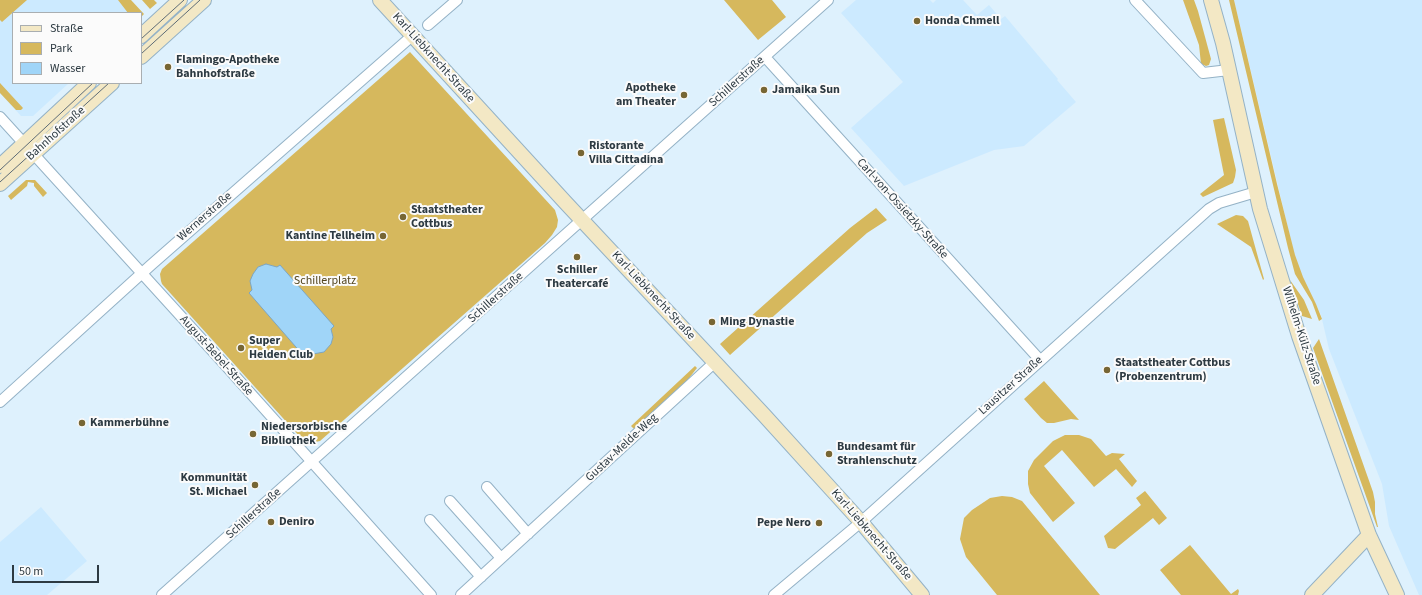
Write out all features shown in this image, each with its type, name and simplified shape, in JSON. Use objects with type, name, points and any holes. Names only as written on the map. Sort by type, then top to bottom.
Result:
[{"type":"main road","points":[[142,35],[180,0]]},
{"type":"main road","points":[[142,56],[204,0]]},
{"type":"main road","name":"Karl-Liebknecht-Straße","points":[[380,0],[581,220],[715,362],[861,522],[922,595]]},
{"type":"main road","name":"Wilhelm-Külz-Straße","points":[[1211,0],[1224,43],[1260,209],[1299,336],[1369,535],[1397,595]]},
{"type":"main road","name":"Bahnhofstraße","points":[[0,184],[28,149],[88,84]]},
{"type":"main road","name":"Bahnhofstraße","points":[[0,166],[28,149],[111,84]]},
{"type":"main road","points":[[1312,595],[1369,535]]},
{"type":"street","points":[[428,24],[457,0]]},
{"type":"street","name":"Schillerstraße","points":[[162,595],[511,285],[581,220],[828,0]]},
{"type":"street","points":[[1136,0],[1202,73],[1229,70]]},
{"type":"street","name":"Wernerstraße","points":[[0,402],[142,274],[412,36]]},
{"type":"street","name":"Carl-von-Ossietzky-Straße","points":[[765,57],[1040,360]]},
{"type":"street","name":"August-Bebel-Straße","points":[[0,117],[431,595]]},
{"type":"street","name":"Lausitzer Straße","points":[[774,595],[861,522],[1209,209],[1219,204],[1256,192]]},
{"type":"street","name":"Gustav-Melde-Weg","points":[[461,595],[715,362]]},
{"type":"street","points":[[487,488],[528,534]]},
{"type":"street","points":[[450,501],[502,558]]},
{"type":"street","points":[[430,520],[480,577]]},
{"type":"shaded area","points":[[0,0],[123,0],[133,12],[12,12],[12,84],[68,84],[33,116],[21,116],[0,93]]},
{"type":"shaded area","points":[[856,0],[930,0],[933,3],[936,0],[963,0],[977,15],[989,5],[1001,19],[1005,16],[1076,102],[1024,146],[994,150],[904,186],[851,128],[903,82],[841,13]]},
{"type":"shaded area","points":[[1234,0],[1422,0],[1422,595],[1419,595],[1389,526],[1382,484],[1329,349],[1321,315],[1297,266]]},
{"type":"shaded area","points":[[41,507],[87,561],[47,595],[0,595],[0,542]]},
{"type":"green space","points":[[0,0],[27,0],[2,22],[0,20]]},
{"type":"green space","points":[[118,0],[131,0],[144,14],[142,16],[142,12],[127,12]]},
{"type":"green space","points":[[142,0],[154,0],[157,3],[150,9]]},
{"type":"green space","points":[[724,0],[772,0],[786,17],[758,40]]},
{"type":"green space","points":[[1183,0],[1194,0],[1211,59],[1209,65],[1206,66],[1201,64],[1199,45]]},
{"type":"green space","points":[[1229,0],[1234,0],[1295,255],[1322,319],[1319,321],[1312,302],[1295,274]]},
{"type":"green space","name":"Schillerplatz","points":[[410,52],[555,210],[558,220],[557,227],[545,243],[320,441],[311,443],[300,437],[162,284],[160,274],[162,269]]},
{"type":"green space","points":[[0,83],[23,108],[21,110],[16,110],[0,93]]},
{"type":"green space","points":[[1224,118],[1236,170],[1235,177],[1233,183],[1203,197],[1200,194],[1224,175],[1213,120]]},
{"type":"green space","points":[[26,180],[35,180],[47,193],[43,197],[34,186],[34,183],[28,182],[27,186],[11,200],[8,196]]},
{"type":"green space","points":[[876,208],[887,220],[867,233],[730,355],[720,344],[850,228]]},
{"type":"green space","points":[[1236,215],[1243,216],[1248,221],[1264,279],[1263,280],[1251,247],[1217,224]]},
{"type":"green space","points":[[1290,280],[1304,300],[1312,319],[1302,316]]},
{"type":"green space","points":[[1319,339],[1373,492],[1378,527],[1313,348]]},
{"type":"green space","points":[[695,366],[697,368],[682,387],[635,430],[631,426]]},
{"type":"green space","points":[[1044,381],[1079,420],[1071,419],[1047,423],[1041,418],[1024,399]]},
{"type":"green space","points":[[1065,435],[1079,435],[1091,439],[1106,456],[1112,453],[1125,454],[1119,459],[1137,481],[1132,487],[1116,469],[1094,487],[1062,450],[1044,466],[1075,503],[1053,522],[1030,493],[1028,471],[1034,460],[1053,441]]},
{"type":"green space","points":[[1145,491],[1167,518],[1159,525],[1153,518],[1115,549],[1108,548],[1104,536],[1141,505],[1136,498]]},
{"type":"green space","points":[[1002,496],[1012,497],[1022,501],[1100,595],[997,595],[966,557],[960,539],[964,518],[972,510],[990,498]]},
{"type":"green space","points":[[1190,545],[1231,594],[1238,589],[1238,595],[1181,595],[1160,570]]},
{"type":"water","points":[[266,264],[277,267],[280,265],[334,326],[331,329],[333,337],[331,344],[324,352],[313,354],[305,351],[302,354],[249,293],[252,290],[250,281],[253,274],[258,267]]},
{"type":"tram line","points":[[142,38],[184,0]]},
{"type":"tram line","points":[[142,53],[200,0]]},
{"type":"tram line","points":[[0,170],[92,84]]},
{"type":"tram line","points":[[0,182],[108,84]]},
{"type":"place","name":"Honda Chmell","points":[[917,21]]},
{"type":"place","name":"Flamingo-Apotheke Bahnhofstraße","points":[[168,67]]},
{"type":"place","name":"Jamaika Sun","points":[[764,90]]},
{"type":"place","name":"Apotheke am Theater","points":[[684,95]]},
{"type":"place","name":"Ristorante Villa Cittadina","points":[[581,153]]},
{"type":"place","name":"Staatstheater Cottbus","points":[[403,217]]},
{"type":"place","name":"Kantine Tellheim","points":[[383,236]]},
{"type":"place","name":"Schiller Theatercafé","points":[[577,257]]},
{"type":"place","name":"Ming Dynastie","points":[[712,322]]},
{"type":"place","name":"Super Helden Club","points":[[241,348]]},
{"type":"place","name":"Staatstheater Cottbus (Probenzentrum)","points":[[1107,370]]},
{"type":"place","name":"Kammerbühne","points":[[82,423]]},
{"type":"place","name":"Niedersorbische Bibliothek","points":[[253,434]]},
{"type":"place","name":"Bundesamt für Strahlenschutz","points":[[829,454]]},
{"type":"place","name":"Kommunität St. Michael","points":[[255,485]]},
{"type":"place","name":"Deniro","points":[[271,522]]},
{"type":"place","name":"Pepe Nero","points":[[819,523]]}]
